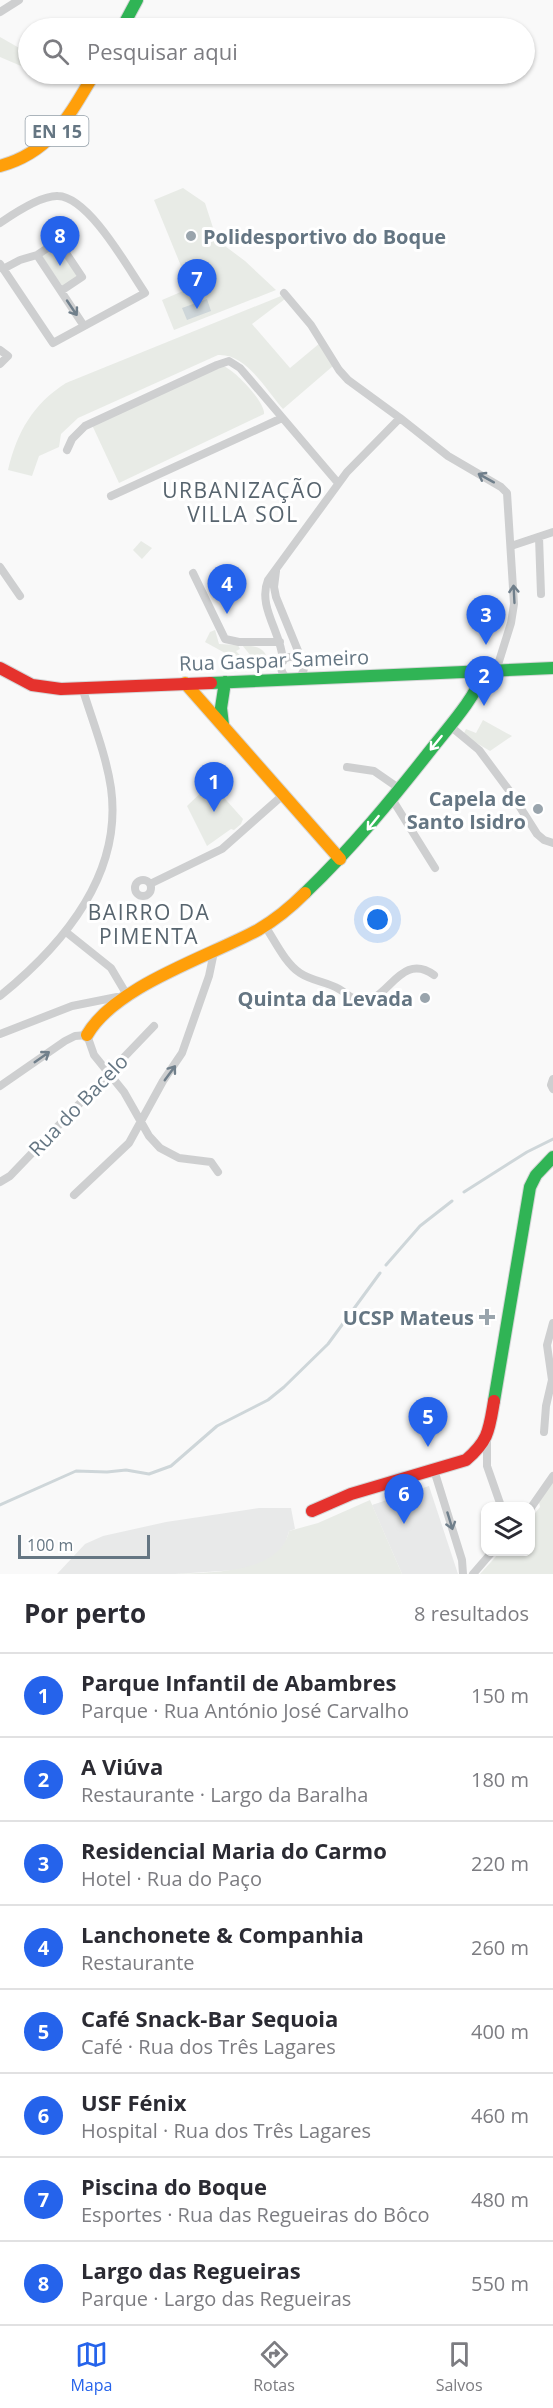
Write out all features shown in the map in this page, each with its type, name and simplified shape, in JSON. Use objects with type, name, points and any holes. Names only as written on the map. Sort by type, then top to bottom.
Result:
[{"type":"street","points":[[0,12],[18,0]]},
{"type":"street","points":[[127,18],[137,0]]},
{"type":"street","name":"EN 15","points":[[0,166],[30,156],[49,141],[87,84]]},
{"type":"street","points":[[0,223],[23,209],[54,196],[73,200],[88,212],[145,292],[53,343],[4,270],[20,260],[37,255],[58,241],[82,277],[61,291]]},
{"type":"street","points":[[37,255],[84,326]]},
{"type":"street","points":[[218,1172],[211,1162],[179,1158],[166,1153],[155,1143],[130,1100],[92,1053],[87,1035],[89,1028],[95,1020],[128,995],[265,926],[298,900],[340,859],[392,799],[478,689],[490,671],[514,611],[508,497],[505,489],[448,456],[400,418],[354,386],[343,375],[311,325],[284,293]]},
{"type":"street","points":[[0,350],[8,356],[0,364]]},
{"type":"street","points":[[67,450],[77,433],[85,426],[226,362],[237,364],[338,483]]},
{"type":"street","points":[[111,496],[282,418]]},
{"type":"street","points":[[293,672],[270,615],[264,591],[268,580],[338,483],[400,418]]},
{"type":"street","points":[[511,546],[553,532]]},
{"type":"street","points":[[539,537],[541,594]]},
{"type":"street","points":[[0,567],[20,596]]},
{"type":"street","points":[[277,567],[274,587],[281,610],[293,672]]},
{"type":"street","points":[[193,573],[225,639],[239,642],[280,642]]},
{"type":"street","points":[[270,615],[274,609],[281,610]]},
{"type":"street","name":"Rua Gaspar Sameiro","points":[[0,668],[32,685],[55,688],[225,682],[293,672],[490,671],[553,668]]},
{"type":"street","points":[[223,726],[221,708],[225,682]]},
{"type":"street","points":[[185,683],[340,859]]},
{"type":"street","points":[[0,996],[40,961],[66,932],[100,876],[111,839],[111,789],[106,763],[82,687]]},
{"type":"street","points":[[450,726],[481,752],[512,793],[537,834],[553,843]]},
{"type":"street","points":[[347,767],[374,771],[400,789]]},
{"type":"street","points":[[150,884],[222,849],[284,795]]},
{"type":"street","points":[[392,799],[435,868]]},
{"type":"street","points":[[265,926],[299,972],[331,985],[356,1000],[371,999],[395,978],[409,970],[422,969],[434,975]]},
{"type":"street","points":[[66,932],[111,968],[128,995]]},
{"type":"street","points":[[74,1195],[129,1143],[142,1124],[162,1084],[182,1053],[209,976],[214,952]]},
{"type":"street","points":[[0,1034],[72,1006],[128,995]]},
{"type":"street","name":"Rua do Bacelo","points":[[0,1182],[10,1176],[154,1026]]},
{"type":"street","points":[[0,1086],[65,1041],[75,1036],[87,1035]]},
{"type":"street","points":[[553,1079],[551,1085],[553,1089]]},
{"type":"street","points":[[500,1502],[487,1466],[489,1430],[530,1187],[536,1175],[553,1157]]},
{"type":"street","points":[[544,1432],[545,1409],[552,1380],[547,1346],[553,1323]]},
{"type":"street","points":[[466,1460],[481,1447],[489,1430]]},
{"type":"street","points":[[312,1511],[346,1496],[466,1460],[478,1459],[487,1466]]},
{"type":"street","points":[[434,1470],[462,1560],[464,1574]]},
{"type":"street","points":[[535,1503],[553,1476]]},
{"type":"street","points":[[462,1560],[467,1566],[476,1570],[488,1556]]},
{"type":"shaded area","points":[[0,37],[18,47],[18,65],[0,57]]},
{"type":"shaded area","points":[[183,188],[205,203],[217,240],[245,261],[276,290],[174,330],[162,300],[190,288],[154,200]]},
{"type":"shaded area","points":[[57,245],[78,277],[63,287],[41,255]]},
{"type":"shaded area","points":[[281,296],[285,299],[252,324],[290,368],[320,343],[333,366],[283,409],[246,366],[228,356],[218,355],[78,418],[61,434],[59,447],[39,456],[32,476],[8,470],[16,443],[28,420],[44,400],[66,383]]},
{"type":"shaded area","points":[[207,299],[211,311],[187,320],[182,308]]},
{"type":"shaded area","points":[[223,366],[248,387],[260,402],[264,414],[119,483],[92,425]]},
{"type":"shaded area","points":[[141,541],[152,548],[142,559],[133,550]]},
{"type":"shaded area","points":[[215,630],[219,644],[238,645],[240,649],[236,651],[249,665],[251,656],[242,645],[260,649],[267,658],[260,665],[244,670],[225,653],[205,642],[210,632]]},
{"type":"shaded area","points":[[483,720],[512,736],[490,751],[463,735],[466,729],[476,733]]},
{"type":"shaded area","points":[[211,783],[243,819],[234,830],[231,829],[207,846],[187,806]]},
{"type":"shaded area","points":[[553,1482],[553,1574],[480,1574],[496,1556],[535,1556],[535,1513],[540,1507],[539,1502]]},
{"type":"shaded area","points":[[429,1486],[458,1574],[402,1574],[372,1505]]},
{"type":"shaded area","points":[[370,1500],[402,1574],[175,1574],[225,1571],[259,1563],[273,1556],[283,1545],[289,1531],[318,1523]]},
{"type":"shaded area","points":[[259,1508],[291,1508],[295,1529],[289,1531],[285,1545],[276,1556],[257,1566],[237,1570],[175,1574],[57,1574],[85,1544],[103,1536],[166,1522]]},
{"type":"waterway","points":[[464,1192],[527,1152],[553,1139]]},
{"type":"waterway","points":[[386,1265],[420,1226],[452,1201]]},
{"type":"waterway","points":[[0,1505],[76,1471],[126,1470],[149,1474],[171,1466],[217,1426],[268,1400],[284,1387],[328,1344],[380,1273]]},
{"type":"traffic: fast","points":[[127,18],[137,0]]},
{"type":"traffic: fast","points":[[211,683],[553,668]]},
{"type":"traffic: fast","points":[[305,893],[356,840],[403,785],[462,711],[485,671]]},
{"type":"traffic: fast","points":[[223,725],[221,708],[225,682]]},
{"type":"traffic: fast","points":[[494,1401],[530,1187],[536,1175],[553,1157]]},
{"type":"traffic: slow","points":[[0,166],[18,160],[46,142],[67,118],[88,84]]},
{"type":"traffic: slow","points":[[185,683],[340,859]]},
{"type":"traffic: slow","points":[[87,1035],[100,1018],[140,987],[258,930],[283,913],[305,893]]},
{"type":"traffic: jam","points":[[0,668],[32,685],[61,689],[211,683]]},
{"type":"traffic: jam","points":[[312,1511],[351,1494],[466,1460],[487,1434],[494,1401]]},
{"type":"place","name":"Polidesportivo do Boque","points":[[191,236]]},
{"type":"place","name":"Largo das Regueiras","points":[[60,266]]},
{"type":"place","name":"Piscina do Boque","points":[[197,309]]},
{"type":"place","name":"Lanchonete & Companhia","points":[[227,614]]},
{"type":"place","name":"Residencial Maria do Carmo","points":[[486,645]]},
{"type":"place","name":"A Viúva","points":[[484,706]]},
{"type":"place","name":"Capela de Santo Isidro","points":[[538,809]]},
{"type":"place","name":"Parque Infantil de Abambres","points":[[214,812]]},
{"type":"place","name":"Quinta da Levada","points":[[425,998]]},
{"type":"place","name":"UCSP Mateus","points":[[487,1317]]},
{"type":"place","name":"Café Snack-Bar Sequoia","points":[[428,1447]]},
{"type":"place","name":"USF Fénix","points":[[404,1524]]},
{"type":"district","name":"URBANIZAÇÃO VILLA SOL","points":[[243,502]]},
{"type":"district","name":"BAIRRO DA PIMENTA","points":[[149,924]]}]
